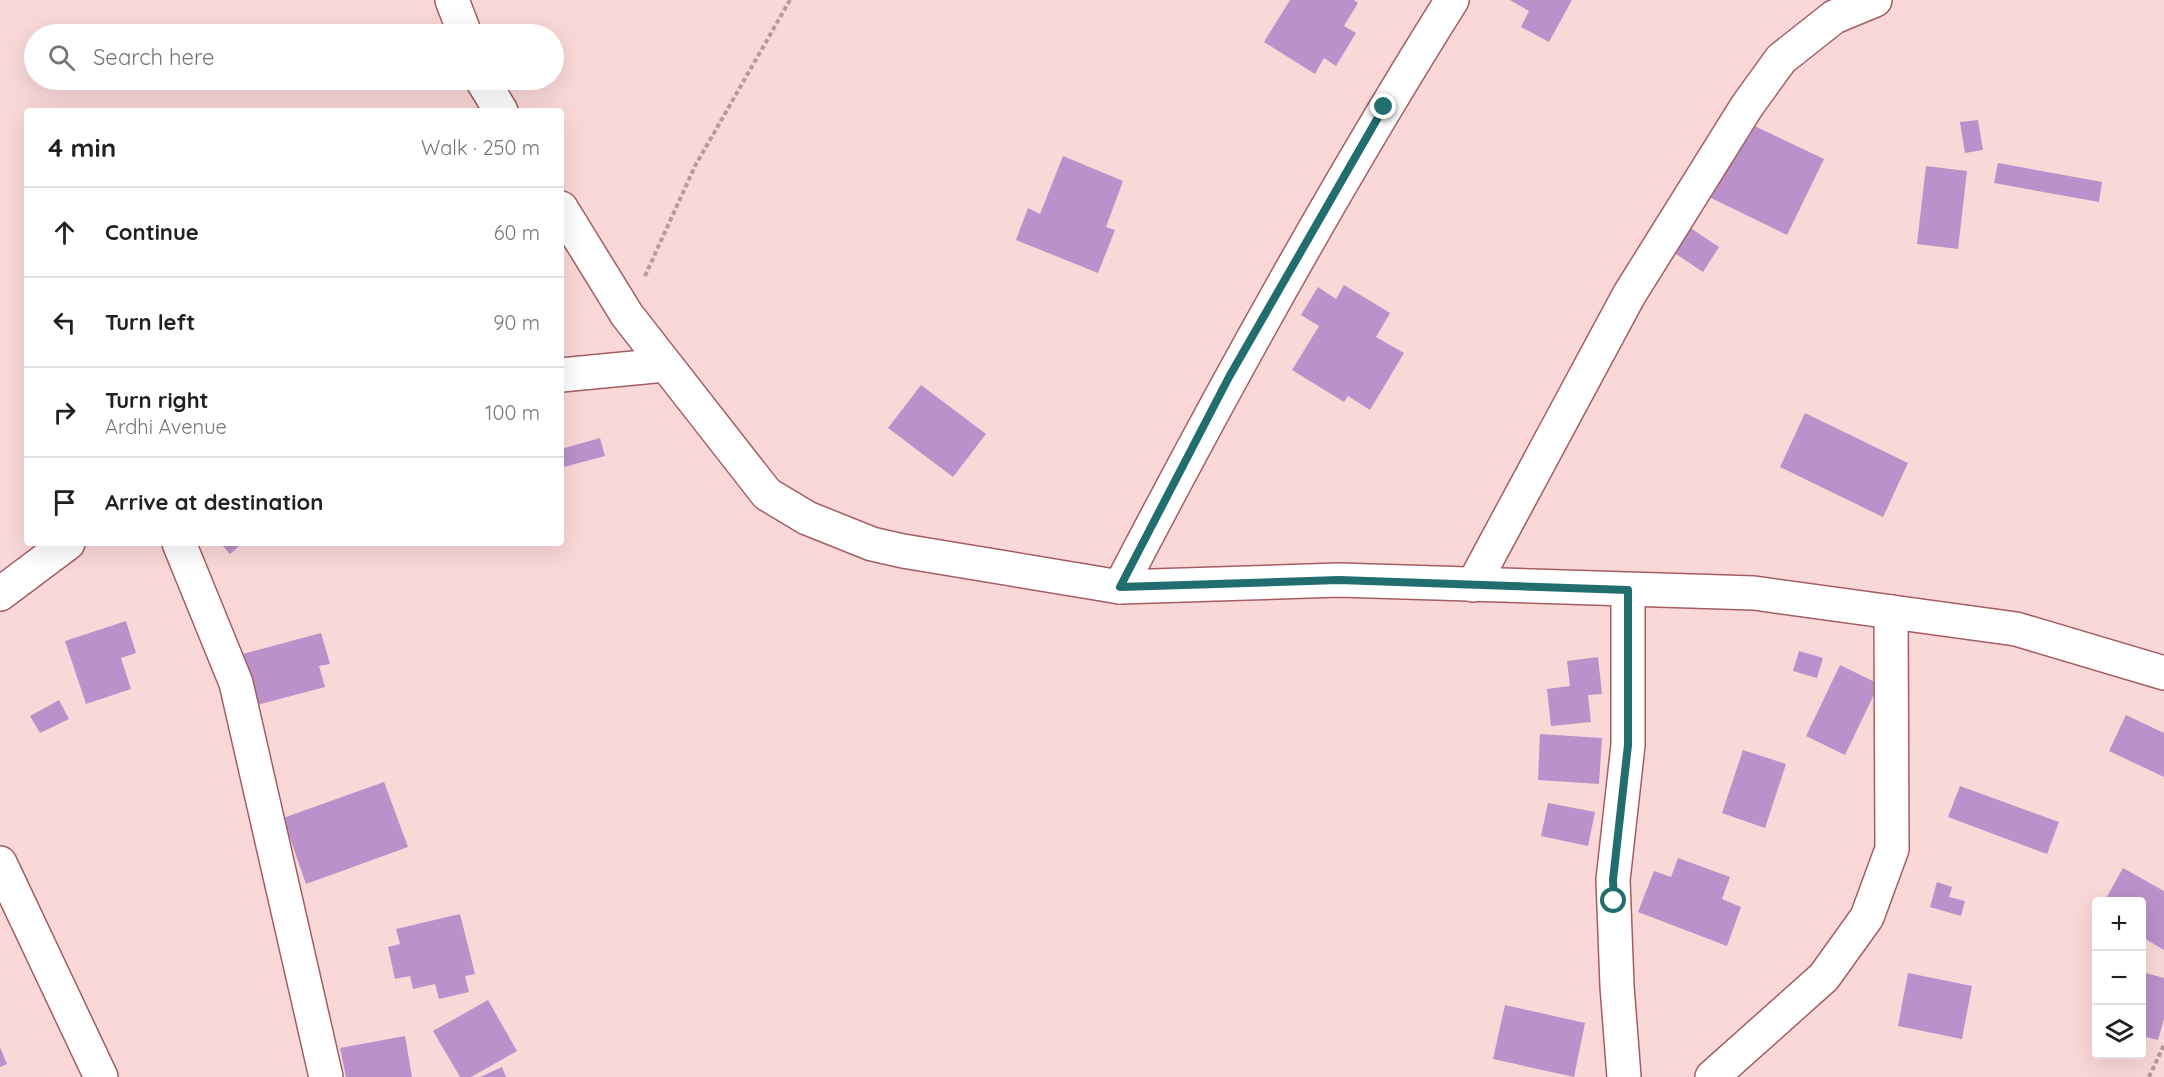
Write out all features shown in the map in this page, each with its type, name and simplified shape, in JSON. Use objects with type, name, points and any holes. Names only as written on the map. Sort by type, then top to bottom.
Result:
[{"type":"street","points":[[452,0],[461,24]]},
{"type":"street","points":[[1120,587],[1229,377],[1373,125],[1452,0]]},
{"type":"street","points":[[1473,585],[1629,295],[1747,106],[1781,59],[1834,17],[1875,0]]},
{"type":"street","points":[[488,90],[499,108]]},
{"type":"street","points":[[564,213],[627,315],[767,494],[807,518],[872,544],[1120,587],[1339,580],[1754,593],[2016,629],[2145,665],[2164,673]]},
{"type":"street","points":[[564,375],[665,366]]},
{"type":"street","points":[[0,594],[64,546]]},
{"type":"street","points":[[180,546],[236,683],[326,1077]]},
{"type":"street","points":[[1624,1077],[1613,880],[1628,745],[1628,590]]},
{"type":"street","points":[[1712,1077],[1824,977],[1866,917],[1874,897],[1892,849],[1891,612]]},
{"type":"street","points":[[0,863],[101,1077]]},
{"type":"path","points":[[627,315],[695,166],[790,0]]},
{"type":"path","points":[[2149,1077],[2164,1045]]},
{"type":"building","points":[[1290,0],[1354,0],[1358,3],[1344,26],[1356,33],[1336,66],[1324,58],[1315,74],[1264,42]]},
{"type":"building","points":[[1510,0],[1572,0],[1549,42],[1521,27],[1529,11]]},
{"type":"building","points":[[1978,120],[1983,150],[1965,153],[1960,122]]},
{"type":"building","points":[[1744,121],[1824,159],[1787,235],[1707,196]]},
{"type":"building","points":[[1063,156],[1123,181],[1106,227],[1115,230],[1098,273],[1016,240],[1028,208],[1040,214]]},
{"type":"building","points":[[1998,163],[2102,182],[2099,202],[1994,183]]},
{"type":"building","points":[[1926,166],[1967,171],[1958,249],[1917,244]]},
{"type":"building","points":[[1686,225],[1719,247],[1703,272],[1670,250]]},
{"type":"building","points":[[1344,285],[1390,313],[1376,337],[1404,353],[1370,410],[1348,396],[1344,402],[1292,370],[1319,326],[1301,315],[1318,287],[1336,299]]},
{"type":"building","points":[[921,385],[986,434],[953,477],[888,428]]},
{"type":"building","points":[[1805,413],[1908,463],[1883,517],[1780,467]]},
{"type":"building","points":[[600,438],[605,456],[564,467],[564,448]]},
{"type":"building","points":[[223,546],[239,546],[230,554]]},
{"type":"building","points":[[126,621],[136,653],[121,658],[131,689],[86,704],[65,641]]},
{"type":"building","points":[[321,633],[330,664],[319,666],[325,687],[253,706],[239,655]]},
{"type":"building","points":[[1799,651],[1823,658],[1817,678],[1793,671]]},
{"type":"building","points":[[1598,657],[1602,694],[1588,695],[1591,722],[1551,726],[1547,689],[1570,686],[1567,661]]},
{"type":"building","points":[[1840,665],[1879,684],[1845,755],[1806,736]]},
{"type":"building","points":[[59,700],[69,719],[40,733],[30,716]]},
{"type":"building","points":[[2126,715],[2164,733],[2164,777],[2109,751]]},
{"type":"building","points":[[1540,734],[1602,738],[1599,784],[1538,780]]},
{"type":"building","points":[[1743,750],[1786,764],[1765,828],[1722,813]]},
{"type":"building","points":[[384,782],[408,847],[306,884],[283,818]]},
{"type":"building","points":[[1960,786],[2059,822],[2047,854],[1948,817]]},
{"type":"building","points":[[1548,803],[1595,812],[1588,846],[1541,836]]},
{"type":"building","points":[[1678,858],[1730,877],[1722,899],[1741,907],[1727,946],[1638,912],[1654,871],[1671,877]]},
{"type":"building","points":[[2123,868],[2164,891],[2164,950],[2146,939],[2146,897],[2107,897]]},
{"type":"building","points":[[1937,882],[1952,887],[1949,897],[1965,901],[1961,916],[1930,907]]},
{"type":"building","points":[[460,914],[475,974],[465,976],[469,992],[439,999],[435,984],[413,989],[410,976],[395,979],[388,947],[400,944],[396,929]]},
{"type":"building","points":[[1908,973],[1972,986],[1962,1039],[1898,1026]]},
{"type":"building","points":[[2146,973],[2164,978],[2164,1019],[2158,1040],[2146,1037]]},
{"type":"building","points":[[488,1000],[517,1051],[471,1077],[460,1077],[433,1031]]},
{"type":"building","points":[[1505,1005],[1585,1023],[1574,1077],[1493,1059]]},
{"type":"building","points":[[405,1036],[412,1077],[346,1077],[340,1048]]},
{"type":"building","points":[[0,1047],[7,1064],[0,1067]]},
{"type":"building","points":[[502,1067],[506,1077],[480,1077]]},
{"type":"route","points":[[1384,107],[1229,377],[1120,587],[1339,580],[1628,590],[1628,745],[1613,880],[1614,901]]}]
